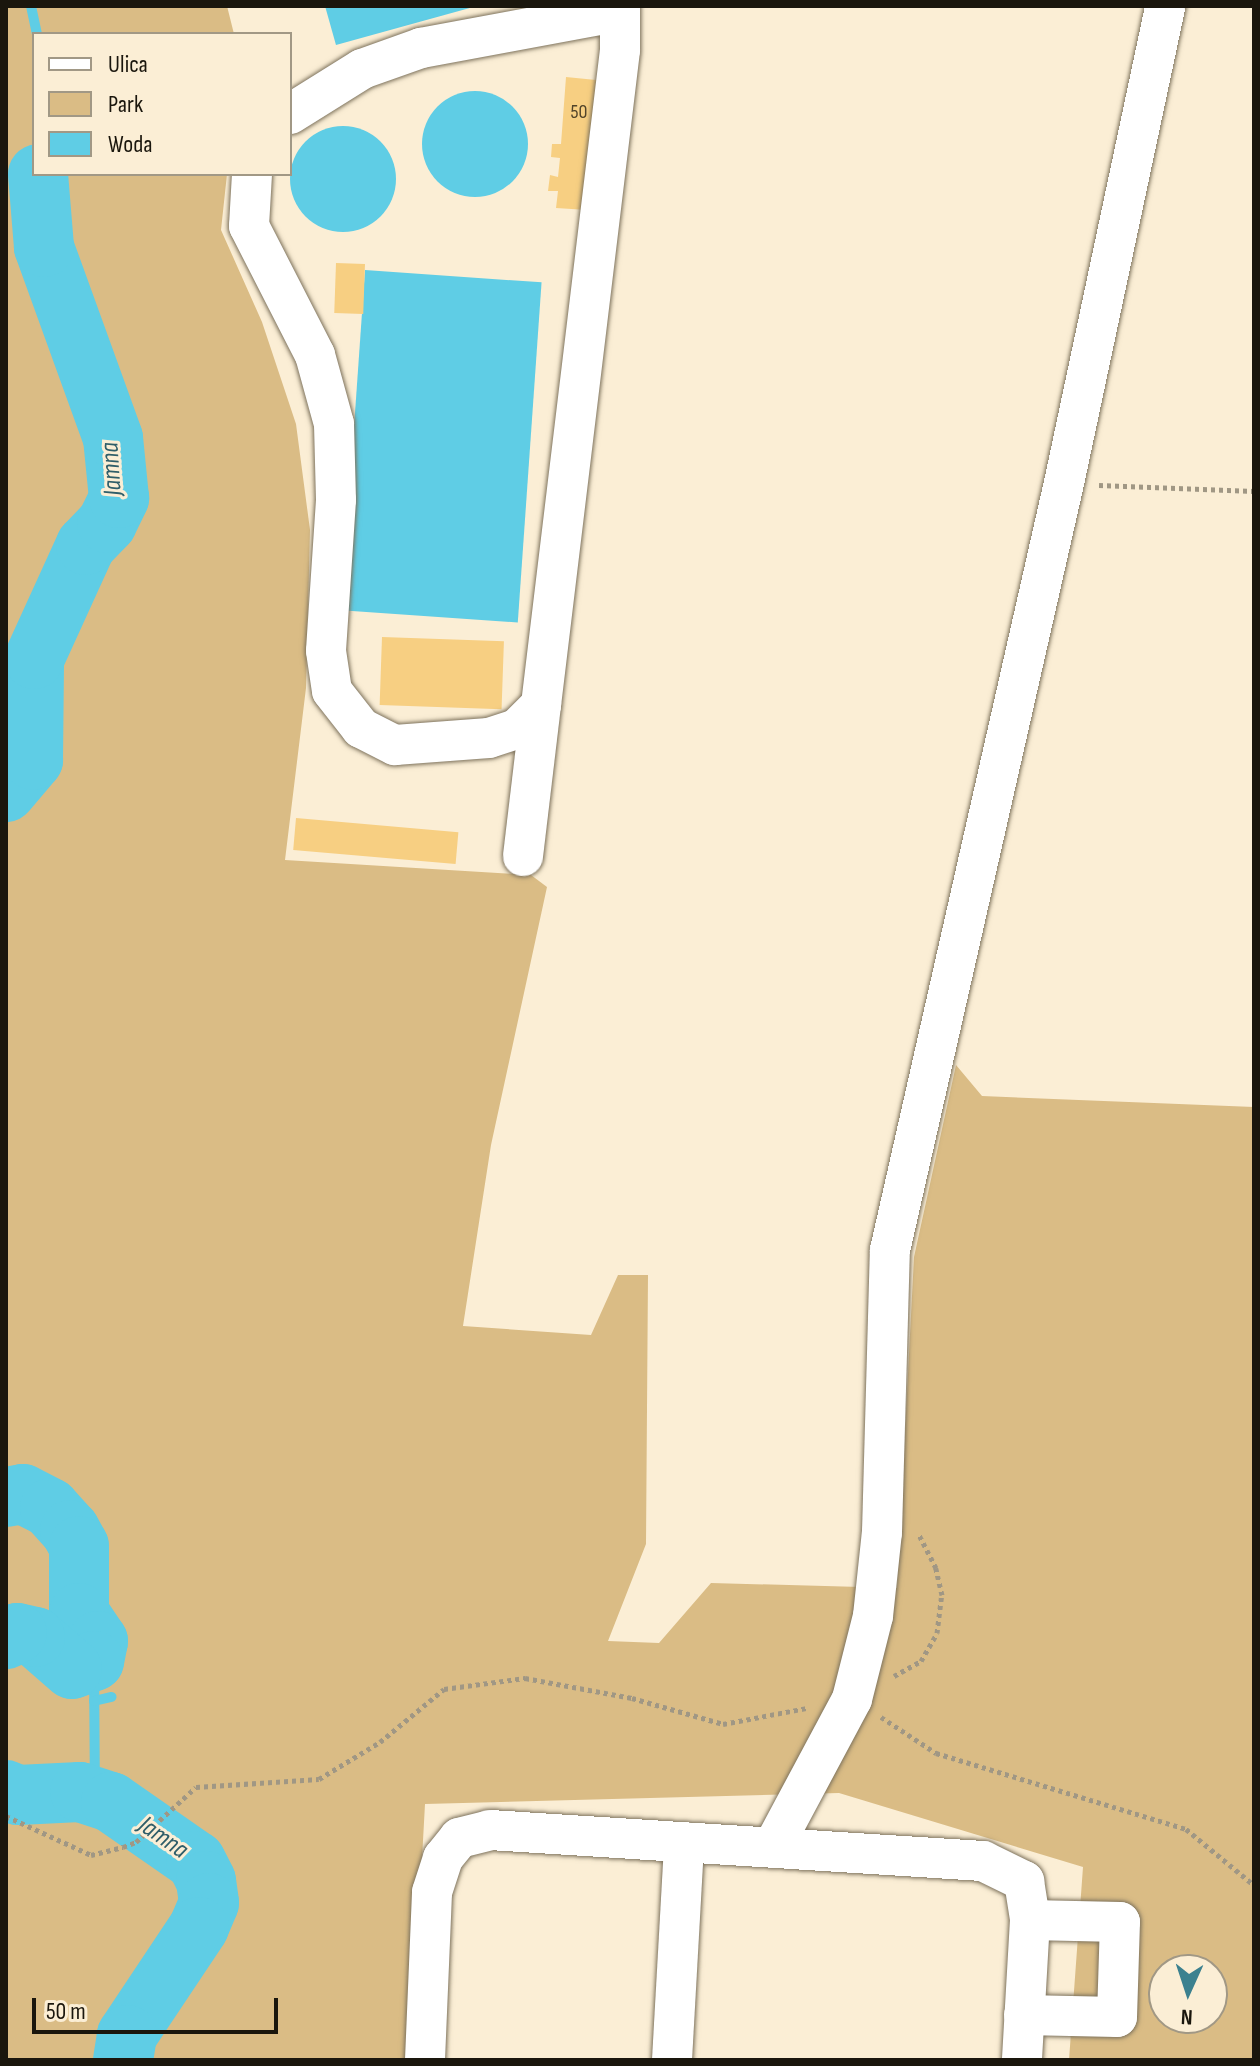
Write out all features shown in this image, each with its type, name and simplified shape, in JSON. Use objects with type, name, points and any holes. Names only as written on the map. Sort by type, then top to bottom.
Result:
[{"type":"lane","points":[[292,113],[362,69],[421,48],[599,15],[611,6]]},
{"type":"lane","points":[[523,856],[620,50],[620,6]]},
{"type":"lane","points":[[773,1847],[852,1699],[873,1616],[884,1485],[890,1250],[1064,483],[1165,6]]},
{"type":"lane","points":[[252,176],[249,226],[315,355],[334,424],[336,500],[326,651],[332,691],[361,728],[395,745],[489,738],[517,729],[541,705]]},
{"type":"lane","points":[[425,2060],[432,1892],[443,1858],[459,1838],[490,1830],[983,1861],[1024,1881],[1030,1920],[1022,2060]]},
{"type":"lane","points":[[672,2060],[684,1842]]},
{"type":"lane","points":[[1024,2015],[1117,2017],[1120,1922],[1030,1920]]},
{"type":"path","points":[[1064,483],[1254,491]]},
{"type":"path","points":[[6,1816],[91,1855],[136,1842],[167,1810],[196,1787],[319,1779],[380,1742],[444,1689],[525,1678],[632,1698],[723,1724],[852,1699],[921,1661],[937,1633],[942,1595],[936,1568],[884,1485]]},
{"type":"path","points":[[852,1699],[936,1753],[1186,1829],[1254,1885]]},
{"type":"green space","points":[[6,6],[227,6],[234,32],[32,32],[32,176],[227,176],[221,230],[262,322],[296,424],[310,530],[306,688],[285,860],[531,875],[547,887],[491,1145],[463,1326],[591,1335],[618,1275],[648,1275],[646,1544],[608,1641],[659,1643],[711,1583],[897,1588],[914,1257],[956,1065],[982,1096],[1254,1107],[1254,2060],[1069,2060],[1083,1867],[839,1793],[425,1804],[411,2060],[6,2060]]},
{"type":"water","points":[[325,6],[477,6],[336,45]]},
{"type":"water","points":[[475,91],[495,95],[513,106],[524,124],[528,144],[524,164],[513,182],[495,193],[475,197],[455,193],[437,182],[426,164],[422,144],[426,124],[437,106],[455,95]]},
{"type":"water","points":[[333,127],[353,127],[372,135],[387,150],[395,169],[395,189],[387,208],[372,223],[353,231],[333,231],[314,223],[299,208],[291,189],[292,166],[299,150],[314,135]]},
{"type":"water","points":[[365,270],[542,282],[518,623],[341,610]]},
{"type":"building","points":[[566,77],[596,80],[587,210],[556,208],[558,191],[548,191],[550,175],[558,177],[560,158],[551,157],[552,144],[561,144]]},
{"type":"building","points":[[336,263],[365,264],[363,314],[334,313]]},
{"type":"building","points":[[382,637],[504,641],[502,709],[380,705]]},
{"type":"building","points":[[296,818],[458,832],[456,864],[293,850]]},
{"type":"waterway","name":"Jamna","points":[[31,6],[37,32]]},
{"type":"waterway","name":"Jamna","points":[[6,792],[33,760],[34,659],[86,545],[107,523],[119,498],[113,438],[44,247],[38,176]]},
{"type":"waterway","name":"Jamna","points":[[6,1497],[23,1494],[50,1508],[70,1530],[79,1546],[79,1613],[98,1641],[94,1661],[72,1669],[35,1637],[17,1633],[6,1639]]},
{"type":"waterway","points":[[94,1661],[95,1796]]},
{"type":"waterway","points":[[94,1701],[112,1697]]},
{"type":"waterway","name":"Jamna","points":[[6,1790],[18,1795],[80,1792],[111,1802],[196,1861],[206,1881],[209,1903],[199,1927],[127,2035],[123,2060]]}]
